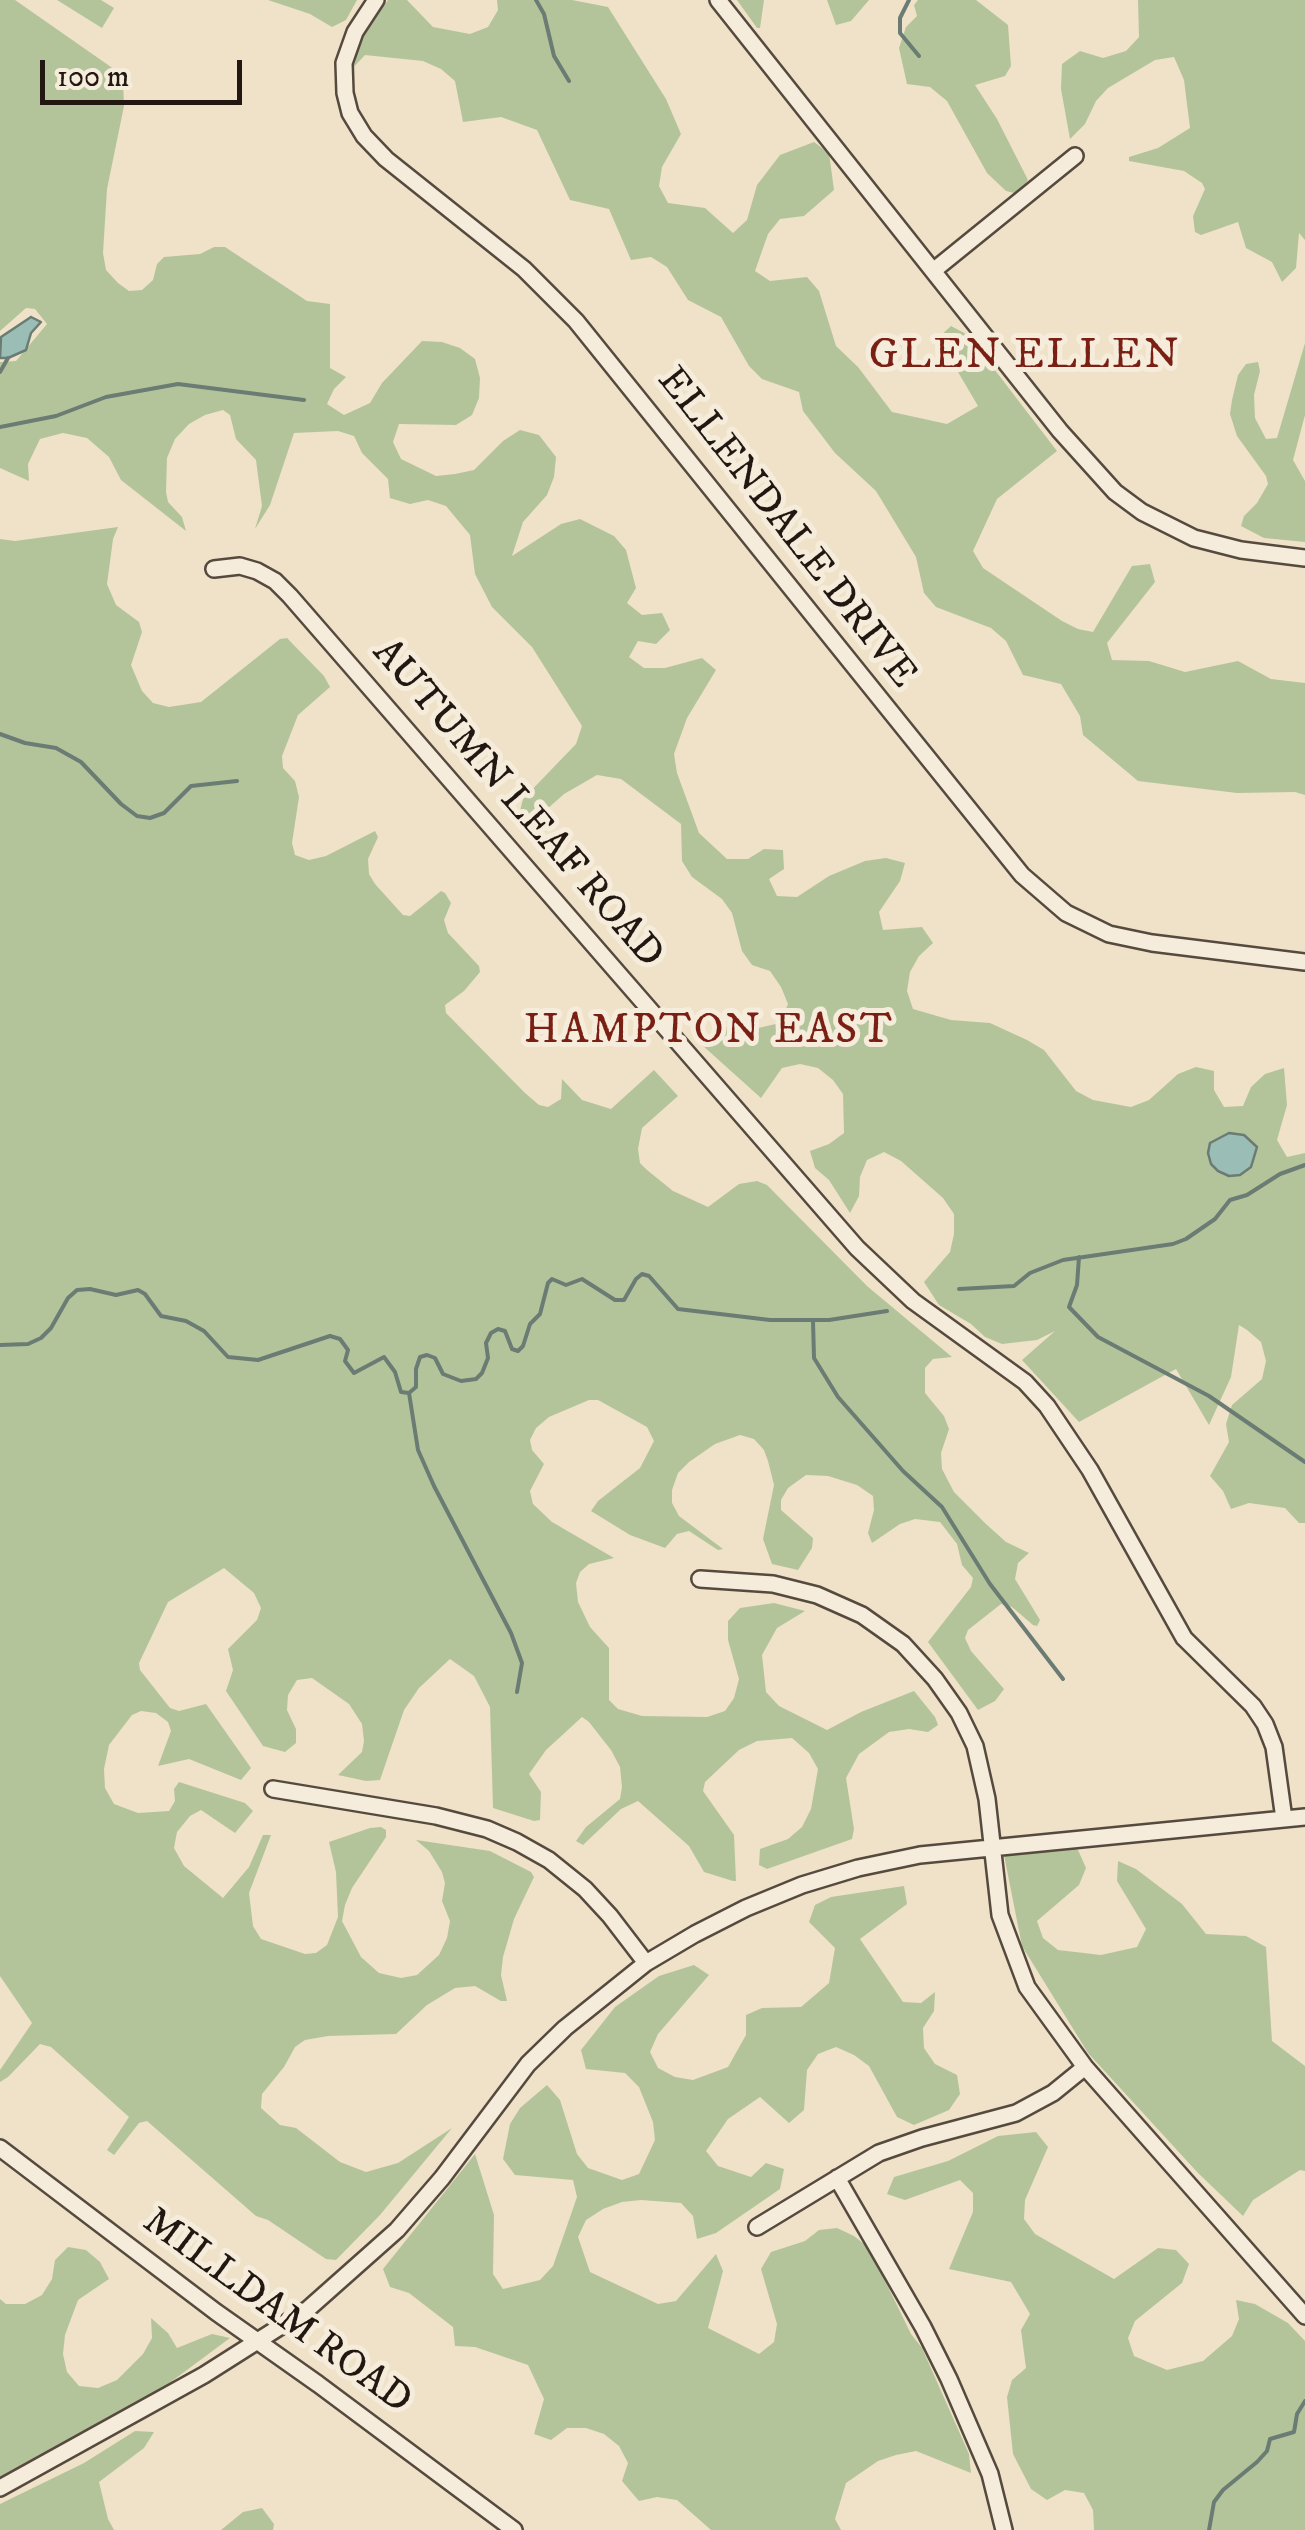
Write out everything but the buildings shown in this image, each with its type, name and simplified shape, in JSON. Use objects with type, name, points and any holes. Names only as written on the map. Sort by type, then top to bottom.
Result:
[{"type":"street","name":"ELLENDALE DRIVE","points":[[376,0],[355,32],[344,63],[350,113],[364,136],[386,159],[503,251],[567,311],[1022,875],[1066,913],[1109,934],[1305,962]]},
{"type":"street","points":[[718,0],[1100,477],[1130,504],[1159,522],[1204,541],[1305,558]]},
{"type":"street","points":[[933,271],[1076,156]]},
{"type":"street","name":"AUTUMN LEAF ROAD","points":[[214,569],[240,566],[257,571],[283,588],[857,1248],[913,1301],[1025,1382],[1048,1406],[1090,1470],[1184,1638],[1265,1724],[1274,1747],[1284,1819]]},
{"type":"street","points":[[700,1579],[773,1584],[817,1595],[862,1615],[903,1644],[951,1702],[974,1746],[988,1799],[1000,1915],[1027,1987],[1085,2067],[1305,2316]]},
{"type":"street","points":[[273,1789],[436,1816],[517,1842],[549,1860],[585,1889],[646,1963]]},
{"type":"street","points":[[0,2488],[259,2343],[308,2309],[397,2230],[442,2178],[528,2064],[578,2017],[646,1963],[746,1908],[802,1885],[920,1855],[1305,1817]]},
{"type":"street","points":[[757,2227],[896,2145],[1016,2113],[1053,2094],[1085,2067]]},
{"type":"street","name":"MILLDAM ROAD","points":[[0,2148],[514,2530]]},
{"type":"street","points":[[837,2178],[924,2327],[990,2474],[1004,2530]]},
{"type":"green space","points":[[0,0],[15,0],[123,79],[124,106],[107,189],[103,253],[106,270],[118,283],[129,291],[142,290],[153,280],[157,264],[164,257],[225,247],[307,301],[330,304],[330,368],[346,377],[327,404],[344,415],[370,403],[382,383],[422,341],[460,348],[475,359],[480,378],[479,398],[472,415],[456,425],[399,424],[393,442],[401,459],[436,476],[455,474],[474,470],[520,430],[539,435],[556,457],[554,477],[547,495],[523,522],[512,556],[561,524],[580,519],[614,536],[626,550],[636,588],[627,603],[642,615],[662,613],[670,630],[656,644],[638,641],[629,657],[644,668],[665,668],[702,658],[716,670],[687,718],[674,754],[699,833],[727,859],[748,859],[764,849],[783,850],[784,869],[769,879],[777,896],[797,897],[829,876],[865,861],[886,858],[905,863],[900,881],[879,912],[883,930],[922,927],[933,943],[910,972],[907,991],[913,1009],[951,1020],[990,1023],[1027,1040],[1044,1050],[1076,1091],[1093,1100],[1131,1107],[1149,1100],[1178,1074],[1196,1067],[1214,1071],[1214,1090],[1224,1107],[1243,1106],[1251,1087],[1265,1074],[1284,1068],[1287,1105],[1277,1140],[1287,1157],[1305,1153],[1305,1523],[1299,1523],[1285,1508],[1249,1503],[1231,1509],[1210,1476],[1229,1442],[1226,1424],[1232,1405],[1262,1379],[1266,1361],[1261,1342],[1247,1330],[1239,1325],[1231,1377],[1209,1425],[1176,1369],[1079,1422],[1022,1360],[1055,1331],[1037,1340],[1002,1344],[939,1305],[924,1282],[950,1252],[954,1214],[943,1198],[901,1161],[884,1152],[867,1160],[860,1177],[859,1196],[850,1213],[829,1180],[815,1168],[810,1151],[844,1133],[843,1094],[833,1080],[818,1068],[800,1064],[782,1068],[761,1098],[702,1045],[714,1029],[754,1029],[780,1023],[788,1004],[781,987],[770,971],[752,965],[742,951],[732,913],[722,899],[692,877],[682,861],[681,824],[621,779],[597,775],[564,794],[537,818],[518,819],[523,799],[576,744],[582,726],[532,647],[492,607],[475,574],[470,535],[446,506],[428,500],[410,504],[390,498],[388,479],[362,453],[354,436],[338,431],[294,433],[270,505],[255,529],[262,506],[256,460],[236,439],[230,415],[223,410],[189,424],[175,439],[167,458],[168,502],[182,517],[186,531],[121,480],[109,457],[87,438],[63,433],[40,439],[28,464],[29,481],[0,468],[0,362],[16,361],[47,324],[35,309],[26,308],[0,331]]},
{"type":"green space","points":[[57,0],[101,0],[114,8],[102,28]]},
{"type":"green space","points":[[268,0],[357,0],[346,20],[332,27],[310,14]]},
{"type":"green space","points":[[388,0],[407,0],[433,27],[470,34],[488,27],[498,10],[497,0],[572,0],[608,7],[666,99],[681,134],[662,167],[659,186],[668,203],[705,208],[733,233],[747,220],[757,185],[780,155],[814,142],[829,153],[834,190],[804,216],[780,219],[768,234],[755,271],[770,281],[807,277],[819,291],[836,346],[858,367],[892,412],[947,424],[978,406],[938,338],[951,326],[968,335],[1057,451],[997,499],[973,551],[983,568],[1062,621],[1093,632],[1132,566],[1150,564],[1155,582],[1107,643],[1112,660],[1149,661],[1185,672],[1238,661],[1271,679],[1305,683],[1305,795],[1237,793],[1138,781],[1083,735],[1080,716],[1061,684],[1023,675],[1006,641],[991,628],[936,607],[924,593],[916,557],[876,491],[835,453],[803,411],[799,392],[762,379],[749,366],[721,317],[688,300],[667,267],[651,257],[631,260],[609,209],[570,200],[537,130],[501,117],[463,122],[455,81],[423,61],[365,55],[351,70],[354,51]]},
{"type":"green space","points":[[737,0],[764,0],[760,28],[757,28]]},
{"type":"green space","points":[[827,0],[869,0],[851,21],[836,25]]},
{"type":"green space","points":[[918,0],[976,0],[1008,25],[1011,66],[1005,76],[975,85],[1028,180],[1018,194],[1006,191],[987,173],[947,101],[930,87],[907,84],[899,48],[906,27],[917,16],[914,5]]},
{"type":"green space","points":[[1138,0],[1305,0],[1305,240],[1299,233],[1296,268],[1282,282],[1272,262],[1246,248],[1238,222],[1201,235],[1195,232],[1193,216],[1205,189],[1202,183],[1184,171],[1129,161],[1129,157],[1158,148],[1190,128],[1184,80],[1174,57],[1155,60],[1108,88],[1096,101],[1085,124],[1070,139],[1061,89],[1062,64],[1080,51],[1103,58],[1126,51],[1139,37]]},
{"type":"green space","points":[[1305,343],[1305,415],[1293,460],[1305,481],[1305,542],[1264,538],[1241,526],[1268,484],[1237,436],[1230,414],[1232,400],[1238,375],[1246,364],[1258,362],[1255,418],[1266,439],[1277,438]]},
{"type":"green space","points":[[118,527],[107,584],[116,605],[139,622],[142,632],[131,665],[142,691],[153,703],[169,707],[201,702],[280,639],[287,638],[324,676],[330,687],[298,715],[282,756],[283,768],[295,781],[299,797],[292,843],[295,855],[309,860],[326,856],[375,831],[378,837],[368,859],[369,874],[403,915],[410,916],[441,891],[445,893],[451,903],[444,920],[448,933],[479,966],[480,972],[445,1005],[446,1013],[525,1093],[548,1107],[561,1099],[562,1079],[582,1100],[611,1109],[654,1070],[678,1096],[642,1128],[638,1149],[640,1163],[647,1170],[673,1191],[708,1207],[739,1184],[757,1181],[767,1185],[867,1286],[952,1357],[933,1359],[925,1368],[925,1393],[944,1416],[949,1429],[941,1453],[942,1469],[954,1492],[986,1524],[1006,1542],[1029,1553],[1018,1563],[1015,1579],[1040,1620],[1037,1626],[1033,1625],[1012,1607],[1001,1604],[968,1630],[965,1638],[971,1651],[1004,1689],[995,1701],[978,1710],[928,1642],[971,1587],[973,1578],[962,1565],[957,1544],[940,1522],[915,1519],[872,1543],[868,1533],[873,1496],[857,1485],[828,1476],[806,1475],[788,1488],[781,1500],[781,1510],[813,1538],[812,1548],[798,1570],[772,1564],[763,1539],[774,1485],[764,1450],[754,1439],[740,1435],[715,1444],[689,1462],[678,1473],[672,1490],[672,1503],[679,1516],[723,1549],[718,1550],[689,1531],[677,1534],[665,1548],[630,1535],[591,1511],[640,1468],[654,1441],[647,1427],[598,1400],[589,1400],[549,1417],[536,1428],[530,1440],[532,1450],[544,1464],[530,1491],[533,1504],[552,1522],[614,1558],[589,1564],[576,1583],[578,1602],[590,1627],[609,1648],[609,1700],[618,1709],[642,1716],[707,1717],[725,1711],[734,1698],[739,1679],[728,1640],[728,1621],[740,1608],[774,1603],[805,1611],[777,1628],[762,1655],[766,1692],[779,1706],[827,1730],[914,1691],[935,1717],[938,1725],[928,1732],[889,1732],[859,1754],[846,1778],[852,1839],[767,1869],[759,1865],[760,1849],[788,1839],[802,1827],[811,1809],[818,1769],[809,1753],[792,1738],[757,1741],[739,1750],[705,1782],[703,1791],[734,1835],[733,1881],[704,1872],[689,1846],[638,1801],[621,1809],[583,1845],[576,1841],[586,1827],[620,1799],[622,1787],[620,1767],[611,1750],[582,1717],[546,1750],[529,1774],[541,1792],[540,1820],[493,1808],[490,1707],[474,1676],[450,1659],[419,1688],[404,1710],[380,1780],[338,1775],[362,1752],[362,1724],[349,1704],[312,1678],[297,1680],[288,1695],[287,1710],[296,1729],[296,1743],[285,1752],[263,1746],[226,1691],[233,1670],[228,1649],[257,1620],[261,1608],[254,1593],[224,1568],[168,1602],[139,1663],[140,1670],[170,1708],[179,1711],[206,1704],[251,1768],[241,1780],[189,1759],[158,1766],[171,1731],[168,1722],[156,1713],[141,1711],[132,1715],[109,1745],[105,1788],[114,1804],[138,1813],[169,1811],[179,1782],[245,1803],[253,1811],[235,1833],[201,1810],[190,1816],[177,1832],[174,1848],[184,1866],[223,1898],[249,1867],[263,1835],[271,1835],[249,1893],[253,1926],[261,1939],[305,1954],[316,1953],[327,1945],[338,1917],[336,1872],[329,1842],[370,1828],[381,1827],[386,1830],[386,1837],[352,1888],[342,1921],[361,1957],[379,1973],[401,1978],[417,1975],[439,1955],[447,1938],[450,1921],[442,1901],[442,1872],[429,1851],[416,1840],[490,1851],[534,1877],[514,1919],[503,1957],[501,1975],[507,2001],[475,1986],[455,1988],[427,2005],[396,2034],[305,2040],[295,2047],[262,2094],[261,2108],[280,2125],[296,2128],[340,2162],[366,2172],[398,2163],[452,2128],[380,2215],[336,2260],[326,2259],[256,2216],[147,2121],[139,2123],[114,2155],[107,2150],[129,2117],[51,2047],[40,2044],[0,2082],[0,2070],[32,2023],[0,1976],[0,539],[15,541]]},
{"type":"green space","points":[[1062,1838],[1078,1850],[1086,1868],[1079,1885],[1037,1921],[1043,1938],[1058,1950],[1101,1955],[1137,1947],[1146,1929],[1117,1881],[1118,1861],[1136,1869],[1182,1904],[1206,1934],[1246,1936],[1266,1947],[1272,2041],[1305,2066],[1305,2171],[1300,2170],[1253,2200],[1243,2216],[1088,2053],[1022,1946],[1004,1855]]},
{"type":"green space","points":[[904,1886],[907,1904],[860,1939],[903,2002],[921,2003],[935,1992],[934,2011],[923,2028],[924,2048],[935,2064],[957,2075],[960,2094],[949,2110],[914,2125],[897,2117],[869,2066],[836,2047],[818,2054],[807,2070],[804,2110],[789,2123],[760,2097],[728,2119],[706,2151],[718,2166],[751,2177],[766,2163],[784,2169],[780,2189],[716,2233],[697,2239],[693,2216],[681,2203],[641,2200],[603,2209],[586,2220],[578,2237],[590,2272],[658,2304],[676,2301],[716,2254],[723,2271],[708,2328],[759,2354],[774,2342],[777,2324],[761,2269],[771,2252],[805,2241],[819,2230],[837,2228],[854,2236],[869,2248],[911,2334],[922,2348],[969,2454],[971,2473],[916,2451],[896,2455],[878,2461],[846,2483],[835,2519],[841,2530],[711,2530],[677,2500],[657,2497],[639,2501],[622,2481],[628,2463],[619,2446],[604,2434],[586,2428],[567,2428],[551,2440],[534,2434],[544,2399],[528,2365],[475,2347],[455,2346],[453,2327],[409,2293],[390,2287],[383,2269],[475,2154],[494,2215],[493,2274],[503,2289],[540,2280],[553,2266],[577,2197],[573,2180],[515,2175],[503,2159],[510,2124],[520,2108],[547,2085],[560,2100],[577,2154],[588,2168],[622,2180],[639,2174],[655,2140],[653,2122],[639,2087],[625,2073],[586,2069],[581,2050],[615,2007],[659,1976],[694,1965],[709,1975],[658,2034],[650,2052],[658,2068],[675,2077],[693,2080],[728,2067],[746,2035],[746,2015],[762,2008],[801,2007],[829,1983],[835,1948],[809,1922],[815,1905],[831,1897]]},
{"type":"green space","points":[[1036,2132],[1048,2147],[1025,2200],[1024,2219],[1035,2234],[1114,2279],[1158,2248],[1176,2250],[1189,2264],[1182,2283],[1135,2321],[1128,2338],[1134,2356],[1167,2370],[1203,2361],[1232,2336],[1239,2319],[1236,2300],[1255,2304],[1288,2323],[1305,2341],[1305,2530],[1094,2530],[1093,2510],[1084,2493],[1065,2490],[1047,2500],[1031,2489],[1013,2454],[1007,2397],[1012,2380],[1026,2368],[1021,2330],[1030,2314],[1011,2282],[949,2269],[973,2212],[973,2193],[960,2180],[905,2200],[887,2194],[894,2177],[948,2161],[998,2136]]},
{"type":"green space","points":[[68,2247],[86,2250],[100,2262],[109,2279],[78,2300],[65,2335],[63,2354],[67,2372],[79,2386],[98,2388],[117,2380],[143,2354],[152,2338],[151,2318],[168,2333],[177,2348],[212,2334],[230,2338],[168,2384],[0,2478],[0,2299],[6,2304],[25,2304],[42,2295],[52,2279],[55,2260]]},
{"type":"green space","points":[[135,2431],[154,2432],[144,2448],[99,2482],[114,2530],[0,2530],[0,2504],[84,2463]]},
{"type":"green space","points":[[262,2508],[274,2524],[273,2530],[221,2530],[243,2512]]},
{"type":"water","points":[[31,317],[41,322],[31,333],[26,350],[0,358],[1,337]]},
{"type":"water","points":[[1229,1133],[1244,1135],[1257,1147],[1251,1167],[1240,1175],[1218,1171],[1208,1153],[1210,1143]]},
{"type":"waterway","points":[[536,0],[544,14],[554,56],[569,81]]},
{"type":"waterway","points":[[909,0],[900,18],[900,33],[919,56]]},
{"type":"waterway","points":[[0,372],[8,358]]},
{"type":"waterway","points":[[0,427],[56,416],[106,397],[178,384],[304,400]]},
{"type":"waterway","points":[[0,734],[56,748],[81,762],[137,816],[150,818],[164,813],[191,786],[237,781]]},
{"type":"waterway","points":[[959,1289],[1014,1286],[1030,1273],[1063,1260],[1173,1244],[1215,1219],[1230,1200],[1305,1165]]},
{"type":"waterway","points":[[1079,1257],[1077,1285],[1069,1307],[1098,1337],[1209,1396],[1305,1462]]},
{"type":"waterway","points":[[0,1345],[28,1344],[41,1338],[77,1290],[116,1295],[138,1290],[161,1316],[186,1321],[204,1331],[228,1357],[258,1360],[330,1336],[340,1339],[348,1350],[345,1361],[354,1373],[384,1357],[395,1372],[401,1392],[409,1393],[416,1387],[420,1357],[435,1358],[443,1374],[461,1381],[476,1379],[482,1373],[488,1358],[486,1343],[498,1329],[505,1331],[512,1349],[518,1351],[530,1324],[540,1314],[552,1279],[566,1285],[582,1279],[615,1300],[624,1300],[642,1274],[649,1276],[678,1309],[770,1320],[829,1320],[887,1311]]},
{"type":"waterway","points":[[813,1321],[814,1358],[838,1397],[903,1471],[942,1507],[990,1584],[1063,1679]]},
{"type":"waterway","points":[[409,1393],[418,1450],[511,1633],[522,1663],[517,1692]]},
{"type":"waterway","points":[[1209,2530],[1214,2502],[1267,2451],[1270,2439],[1294,2432],[1297,2414],[1305,2401]]},
{"type":"district","name":"GLEN ELLEN","points":[[1025,358]]},
{"type":"district","name":"HAMPTON EAST","points":[[709,1033]]}]
